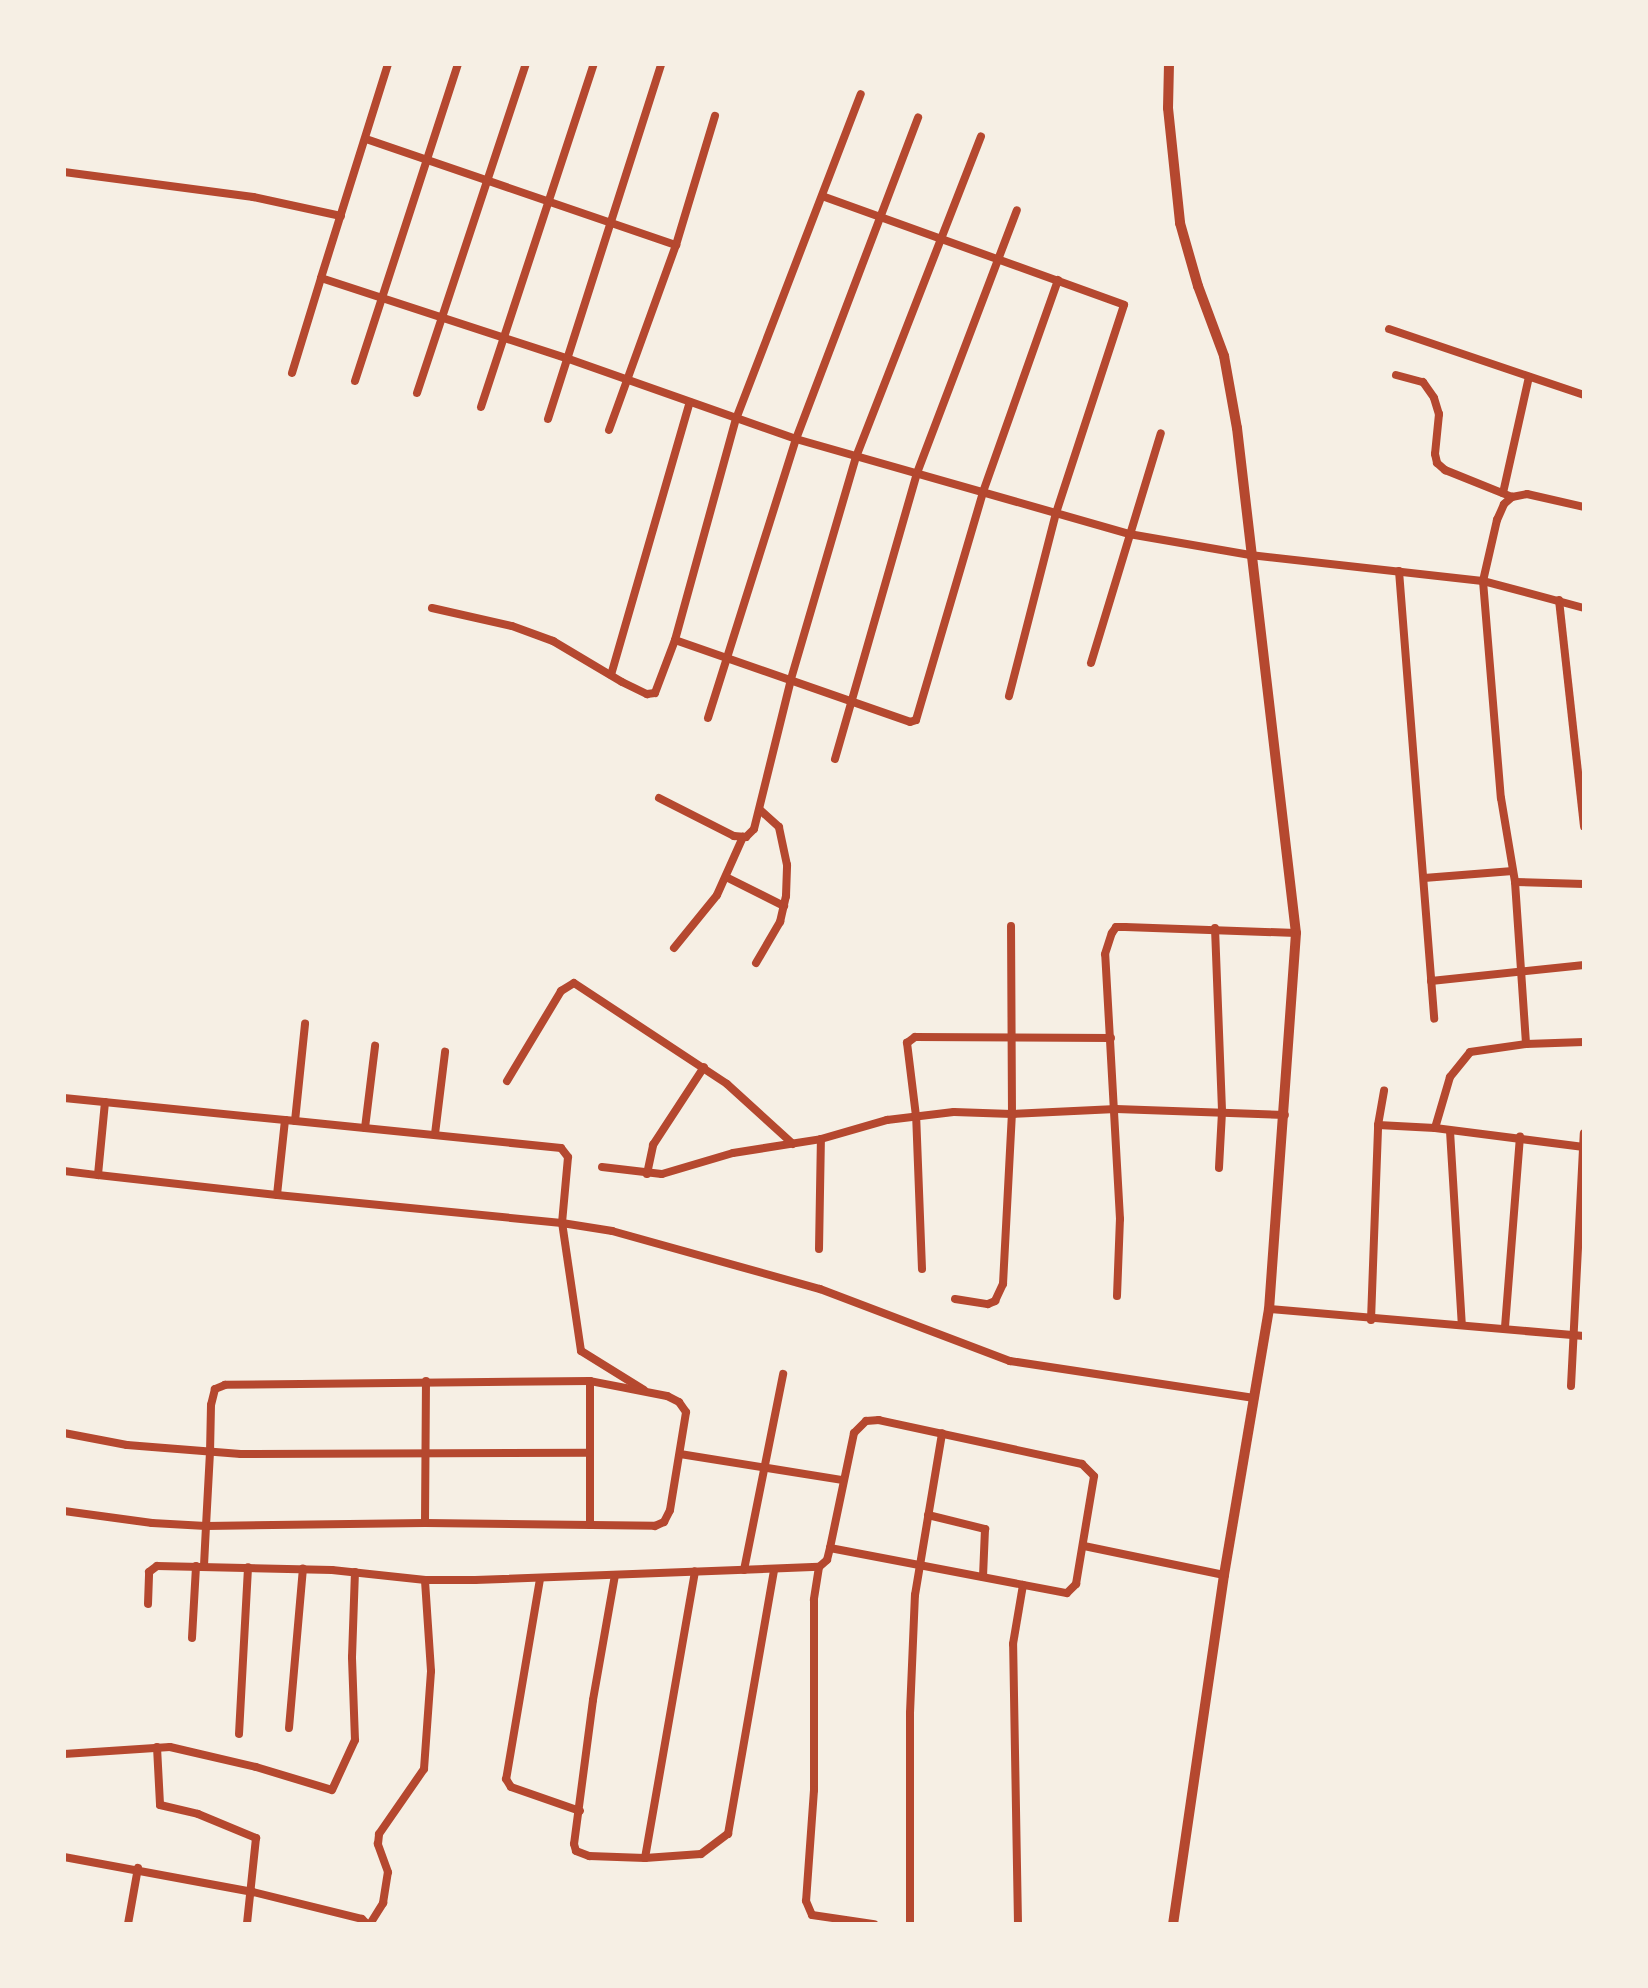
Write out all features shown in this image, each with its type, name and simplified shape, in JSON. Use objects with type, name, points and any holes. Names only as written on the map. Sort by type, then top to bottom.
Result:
[{"type":"street","points":[[292,373],[388,64]]},
{"type":"street","points":[[355,381],[379,298],[429,159],[458,64]]},
{"type":"street","points":[[417,393],[526,64]]},
{"type":"street","points":[[548,419],[661,64]]},
{"type":"street","points":[[1169,64],[1168,108],[1179,214],[1198,286],[1224,356],[1237,428],[1296,933],[1269,1309],[1224,1575],[1173,1924]]},
{"type":"street","points":[[481,407],[594,65]]},
{"type":"street","points":[[432,608],[512,626],[553,641],[647,694],[655,693],[675,640],[736,419],[861,94]]},
{"type":"street","points":[[609,430],[676,245],[715,116]]},
{"type":"street","points":[[708,718],[796,439],[918,117]]},
{"type":"street","points":[[674,948],[706,913],[743,837],[754,829],[791,679],[856,457],[981,136]]},
{"type":"street","points":[[366,139],[676,245]]},
{"type":"street","points":[[64,172],[253,197],[341,216]]},
{"type":"street","points":[[822,196],[1119,301],[1124,311],[1056,513],[1009,696]]},
{"type":"street","points":[[835,759],[917,473],[1017,210]]},
{"type":"street","points":[[321,278],[502,336],[796,439],[1129,534],[1250,555],[1483,581],[1584,608]]},
{"type":"street","points":[[675,640],[910,722],[916,720],[983,492],[1058,280]]},
{"type":"street","points":[[1389,329],[1584,395]]},
{"type":"street","points":[[1396,375],[1423,382],[1434,398],[1439,421],[1435,454],[1437,463],[1508,495],[1527,494],[1584,507]]},
{"type":"street","points":[[1526,1044],[1515,882],[1501,798],[1483,581],[1497,520],[1508,495],[1529,377]]},
{"type":"street","points":[[611,675],[690,402]]},
{"type":"street","points":[[1091,663],[1161,433]]},
{"type":"street","points":[[1399,571],[1434,1019]]},
{"type":"street","points":[[1559,600],[1584,827]]},
{"type":"street","points":[[659,798],[734,836],[743,837]]},
{"type":"street","points":[[756,963],[780,922],[787,865],[779,827],[760,810]]},
{"type":"street","points":[[1424,878],[1513,871]]},
{"type":"street","points":[[726,877],[784,906]]},
{"type":"street","points":[[1515,882],[1584,884]]},
{"type":"street","points":[[955,1299],[988,1304],[995,1301],[1003,1284],[1012,1114],[1011,926]]},
{"type":"street","points":[[1117,1296],[1120,1219],[1105,954],[1116,927],[1296,933]]},
{"type":"street","points":[[1215,928],[1222,1112],[1219,1168]]},
{"type":"street","points":[[1431,981],[1584,965]]},
{"type":"street","points":[[507,1081],[561,991],[574,983],[704,1067],[793,1144]]},
{"type":"street","points":[[277,1195],[305,1024]]},
{"type":"street","points":[[922,1269],[916,1116],[906,1050],[911,1039],[1011,1036],[1111,1038]]},
{"type":"street","points":[[1435,1128],[1450,1077],[1470,1052],[1526,1044],[1584,1042]]},
{"type":"street","points":[[365,1128],[375,1046]]},
{"type":"street","points":[[435,1134],[445,1052]]},
{"type":"street","points":[[647,1174],[653,1145],[704,1067]]},
{"type":"street","points":[[1371,1320],[1378,1125],[1384,1091]]},
{"type":"street","points":[[64,1098],[561,1148],[568,1157],[562,1223],[581,1351],[644,1390]]},
{"type":"street","points":[[98,1175],[105,1102]]},
{"type":"street","points":[[602,1167],[647,1174],[676,1171],[733,1153],[821,1139],[861,1126],[916,1116],[1116,1109],[1285,1115]]},
{"type":"street","points":[[1378,1125],[1520,1137],[1584,1147]]},
{"type":"street","points":[[1450,1131],[1462,1325]]},
{"type":"street","points":[[1571,1386],[1584,1133]]},
{"type":"street","points":[[1505,1327],[1520,1137]]},
{"type":"street","points":[[819,1249],[821,1139]]},
{"type":"street","points":[[64,1171],[562,1223],[612,1231],[820,1289],[1010,1361],[1254,1398]]},
{"type":"street","points":[[1269,1309],[1584,1336]]},
{"type":"street","points":[[744,1570],[783,1374]]},
{"type":"street","points":[[425,1523],[426,1381]]},
{"type":"street","points":[[590,1381],[590,1525]]},
{"type":"street","points":[[64,1511],[152,1523],[206,1526],[425,1523],[655,1526],[664,1522],[670,1510],[680,1454],[683,1406],[676,1400],[644,1390],[590,1381],[225,1385],[215,1389],[212,1398],[206,1526],[192,1638]]},
{"type":"street","points":[[148,1604],[148,1577],[152,1568],[303,1569],[425,1580],[540,1579],[819,1567],[827,1560],[830,1548],[849,1443],[866,1421],[879,1420],[942,1433],[1088,1467],[1094,1476],[1084,1546],[1073,1590],[1062,1592],[830,1548]]},
{"type":"street","points":[[64,1433],[127,1445],[210,1452],[424,1455],[589,1453]]},
{"type":"street","points":[[910,1924],[910,1713],[919,1565],[942,1433]]},
{"type":"street","points":[[680,1454],[843,1480]]},
{"type":"street","points":[[928,1515],[981,1525],[985,1529],[983,1577]]},
{"type":"street","points":[[1084,1546],[1224,1575]]},
{"type":"street","points":[[239,1734],[248,1567]]},
{"type":"street","points":[[819,1567],[814,1615],[814,1790],[806,1901],[812,1915],[874,1924]]},
{"type":"street","points":[[289,1728],[303,1569]]},
{"type":"street","points":[[615,1575],[593,1700],[574,1844],[576,1851],[589,1856],[645,1858],[701,1854],[728,1834],[774,1570]]},
{"type":"street","points":[[645,1858],[695,1571]]},
{"type":"street","points":[[64,1754],[157,1747],[200,1752],[332,1790],[355,1740],[352,1657],[355,1572]]},
{"type":"street","points":[[540,1579],[506,1779],[511,1787],[580,1811]]},
{"type":"street","points":[[64,1857],[138,1868],[253,1892],[362,1919],[368,1924],[383,1903],[388,1872],[378,1844],[379,1834],[424,1769],[431,1671],[425,1580]]},
{"type":"street","points":[[1018,1924],[1013,1644],[1023,1585]]},
{"type":"street","points":[[157,1747],[160,1805],[198,1814],[256,1838],[253,1892],[247,1924]]},
{"type":"street","points":[[128,1924],[138,1868]]}]
